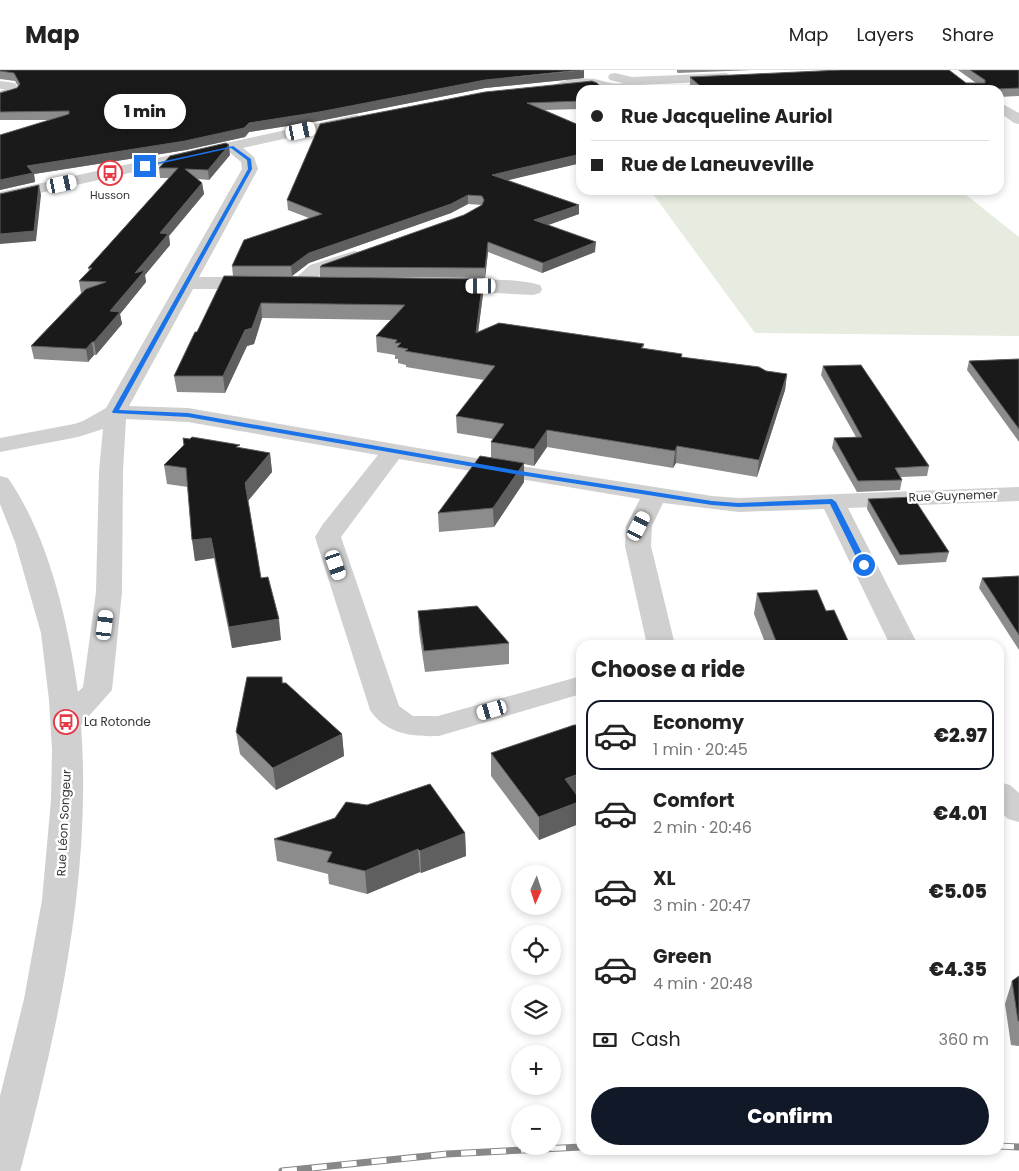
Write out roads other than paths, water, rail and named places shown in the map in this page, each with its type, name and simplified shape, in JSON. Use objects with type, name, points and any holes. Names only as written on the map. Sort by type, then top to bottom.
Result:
[{"type":"street","points":[[552,86],[601,77],[625,78],[632,81],[742,77]]},
{"type":"street","points":[[601,77],[602,85]]},
{"type":"street","points":[[631,85],[632,81]]},
{"type":"street","points":[[0,85],[10,86],[13,90],[0,96]]},
{"type":"street","points":[[1004,110],[1019,120]]},
{"type":"street","points":[[0,198],[364,117]]},
{"type":"street","points":[[66,722],[97,690],[109,592],[111,471],[115,412],[250,169],[249,160],[232,147]]},
{"type":"street","points":[[298,284],[316,269],[370,250]]},
{"type":"street","points":[[186,282],[327,284]]},
{"type":"street","points":[[423,285],[499,286],[533,289]]},
{"type":"street","points":[[0,445],[78,430],[91,426],[115,412]]},
{"type":"street","name":"Rue Guynemer","points":[[115,412],[188,415],[655,494],[738,505],[1019,494]]},
{"type":"street","points":[[393,451],[332,529],[328,537],[385,710],[392,718],[403,725],[439,726],[576,686]]},
{"type":"street","name":"Rue Léon Songeur","points":[[0,483],[18,515],[45,598],[58,648],[66,722],[68,789],[64,868],[52,948],[32,1047],[0,1168]]},
{"type":"street","points":[[655,494],[639,526],[638,546],[660,640]]},
{"type":"street","points":[[832,502],[901,640]]},
{"type":"street","points":[[1004,798],[1019,812]]},
{"type":"railway","points":[[1004,1146],[1019,1147]]},
{"type":"railway","points":[[282,1171],[447,1154],[576,1147]]},
{"type":"place","name":"Husson","points":[[110,173]]},
{"type":"place","name":"La Rotonde","points":[[66,722]]}]
